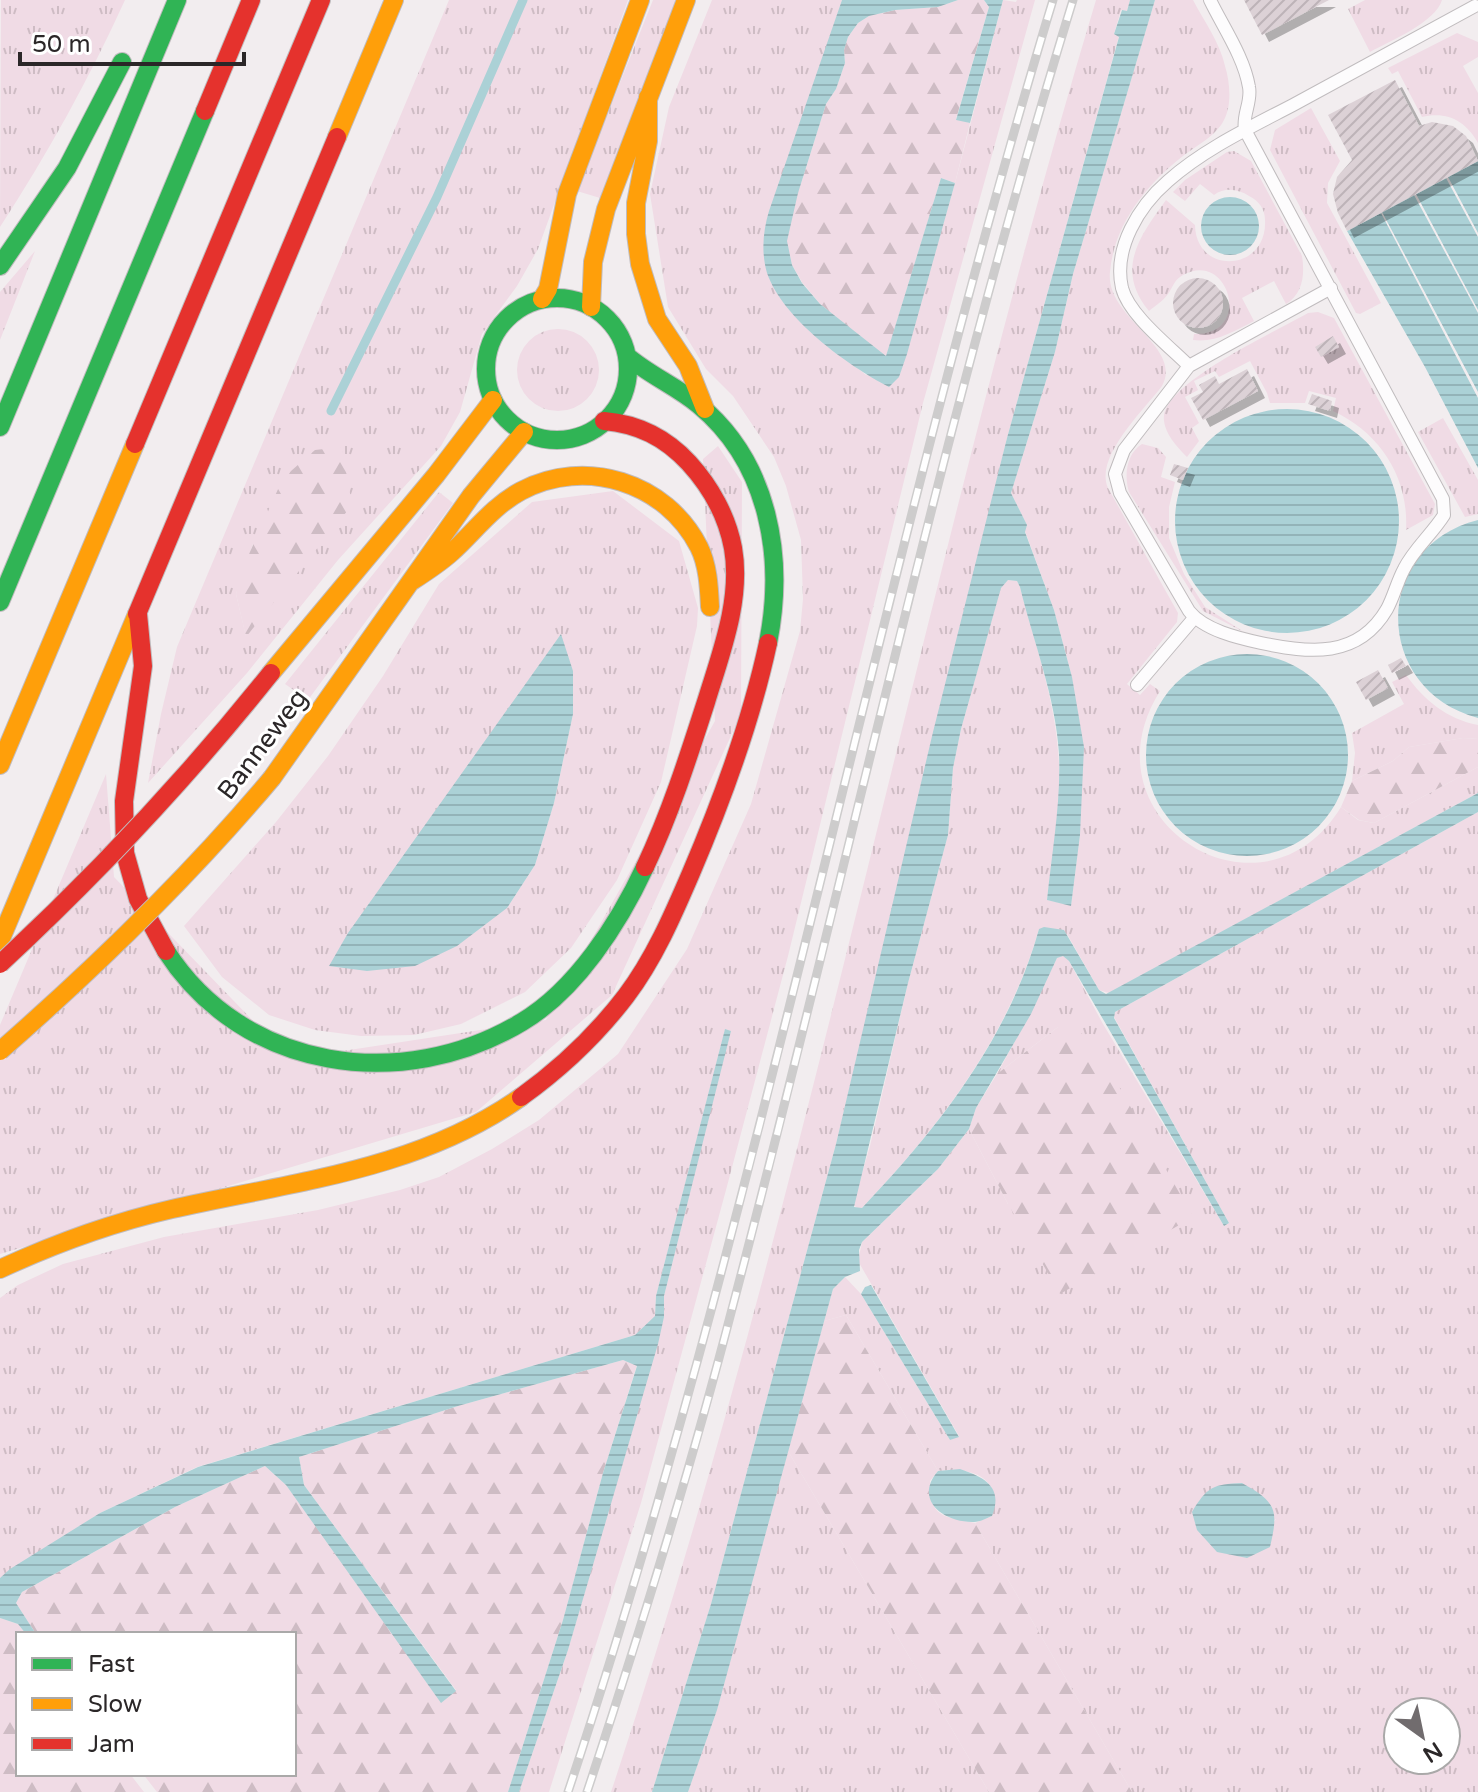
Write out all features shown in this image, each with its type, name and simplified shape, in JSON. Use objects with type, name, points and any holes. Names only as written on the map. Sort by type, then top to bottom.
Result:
[{"type":"main road","points":[[144,28],[169,0]]},
{"type":"main road","points":[[0,427],[177,0]]},
{"type":"main road","points":[[0,602],[251,0]]},
{"type":"main road","points":[[0,765],[321,0]]},
{"type":"main road","points":[[0,941],[394,0]]},
{"type":"main road","points":[[542,299],[548,289],[567,194],[640,0]]},
{"type":"main road","points":[[591,307],[593,262],[606,209],[686,0]]},
{"type":"main road","points":[[0,266],[63,176],[110,91],[128,51]]},
{"type":"main road","points":[[648,97],[648,141],[636,203],[640,264],[657,319],[688,366],[705,409]]},
{"type":"main road","points":[[542,299],[568,299],[591,307],[615,328],[627,356],[628,374],[616,408],[593,430],[566,439],[538,437],[524,432],[506,418],[493,400],[486,363],[493,338],[508,317],[542,299]]},
{"type":"main road","points":[[0,1269],[71,1236],[128,1219],[387,1164],[471,1129],[552,1072],[617,1008],[642,972],[667,928],[714,820],[739,749],[771,627],[776,566],[766,512],[749,467],[730,438],[705,409],[641,369],[627,356]]},
{"type":"main road","name":"Banneweg","points":[[0,964],[72,897],[216,742],[436,475],[493,400]]},
{"type":"main road","points":[[138,614],[144,669],[130,747],[123,831],[130,876],[143,908],[184,973],[210,1003],[232,1021],[259,1037],[303,1054],[350,1064],[433,1059],[472,1047],[545,1005],[580,973],[609,935],[634,893],[664,826],[690,756],[733,596],[735,567],[729,536],[717,502],[689,461],[668,443],[644,429],[604,421]]},
{"type":"main road","name":"Banneweg","points":[[0,1051],[67,993],[155,907],[242,814],[272,778],[471,496],[524,432]]},
{"type":"main road","points":[[412,581],[446,556],[509,498],[537,483],[577,474],[610,477],[636,485],[660,498],[683,521],[699,547],[708,577],[712,682]]},
{"type":"lane","points":[[1210,0],[1250,90],[1244,116],[1245,130],[1331,288],[1443,499],[1444,515],[1412,555],[1381,618],[1360,637],[1336,649],[1303,650],[1253,641],[1219,630],[1195,617],[1120,493],[1115,474],[1124,450],[1189,366],[1331,288]]},
{"type":"lane","points":[[1189,366],[1132,309],[1123,290],[1120,270],[1122,255],[1138,216],[1160,189],[1193,162],[1245,130],[1475,6]]},
{"type":"lane","points":[[1137,685],[1195,617]]},
{"type":"green space","points":[[1,0],[125,0],[67,116],[0,227]]},
{"type":"green space","points":[[449,0],[628,0],[538,249],[517,286],[482,334],[460,412],[441,446],[338,560],[247,673],[148,783],[177,647]],"holes":[[[253,544],[246,636],[236,594]]]},
{"type":"green space","points":[[653,0],[676,0],[600,198],[577,191]]},
{"type":"green space","points":[[712,0],[842,0],[817,77],[783,302],[802,322],[866,375],[899,377],[1003,0],[1035,0],[923,403],[788,956],[641,1503],[549,1792],[519,1792],[568,1650],[664,1317],[664,1296],[730,1031],[725,1030],[656,1296],[655,1317],[635,1335],[197,1467],[100,1513],[0,1578],[0,1298],[18,1285],[63,1264],[164,1237],[318,1210],[439,1177],[539,1120],[618,1054],[687,949],[751,804],[800,631],[803,599],[801,540],[786,486],[774,457],[733,396],[706,369],[668,307],[650,194],[669,107]]},
{"type":"green space","points":[[958,0],[984,0],[989,7],[956,119],[970,123],[955,183],[941,178],[886,357],[820,304],[792,265],[787,241],[798,193],[826,104],[836,89],[845,63],[844,50],[848,37],[858,23],[869,16],[895,10],[938,7]]},
{"type":"green space","points":[[1096,0],[1130,0],[1127,11],[1121,10],[1114,34],[1119,36],[1007,438],[836,1144],[711,1604],[652,1792],[611,1792],[681,1571],[744,1347],[804,1123],[973,447],[1032,223]]},
{"type":"green space","points":[[1155,0],[1193,0],[1219,49],[1227,72],[1229,93],[1227,114],[1221,126],[1170,167],[1134,206],[1118,238],[1110,272],[1112,288],[1119,304],[1154,344],[1166,372],[1162,386],[1114,448],[1106,476],[1108,488],[1178,613],[1177,622],[1127,684],[1140,695],[1150,684],[1160,691],[1141,738],[1143,782],[1161,818],[1191,845],[1228,861],[1268,861],[1308,844],[1341,807],[1358,820],[1374,823],[1478,767],[1478,793],[1109,993],[1099,990],[1067,934],[1039,929],[1009,1007],[967,1079],[917,1146],[858,1209],[853,1204],[948,835],[953,768],[961,729],[1001,587],[1008,580],[1017,581],[1020,587],[1056,730],[1058,807],[1047,900],[1071,905],[1080,835],[1072,677],[1054,610],[1025,531],[1027,525],[1011,493],[1055,352],[1073,274]]},
{"type":"green space","points":[[1365,0],[1442,0],[1422,23],[1370,52],[1348,9]]},
{"type":"green space","points":[[1457,33],[1478,42],[1478,57],[1463,66],[1478,93],[1478,143],[1468,129],[1455,120],[1440,115],[1422,117],[1398,71],[1392,74],[1388,68]]},
{"type":"green space","points":[[1311,108],[1340,161],[1328,183],[1327,203],[1381,303],[1360,314],[1356,313],[1270,150],[1275,130]]},
{"type":"green space","points":[[1234,151],[1251,161],[1302,256],[1302,283],[1296,295],[1286,304],[1274,281],[1242,298],[1254,321],[1217,338],[1193,340],[1194,334],[1213,331],[1224,322],[1229,309],[1223,283],[1213,274],[1199,270],[1183,275],[1164,299],[1149,311],[1134,282],[1132,268],[1135,254],[1147,227],[1166,200],[1195,225],[1198,242],[1218,260],[1244,258],[1255,250],[1263,237],[1265,220],[1263,209],[1253,198],[1232,190],[1214,195],[1200,184],[1185,201],[1173,192],[1185,180],[1227,152]]},
{"type":"green space","points":[[35,251],[0,340],[0,292]]},
{"type":"green space","points":[[1318,312],[1334,318],[1435,504],[1433,515],[1406,530],[1406,511],[1397,475],[1378,444],[1365,431],[1333,411],[1336,398],[1309,391],[1305,403],[1270,403],[1250,361],[1219,377],[1215,371],[1194,381],[1198,390],[1185,397],[1199,423],[1192,428],[1199,441],[1187,457],[1165,427],[1164,415],[1171,401],[1185,386],[1227,357],[1308,313]]},
{"type":"green space","points":[[558,329],[574,332],[587,341],[596,354],[599,370],[596,386],[587,399],[574,408],[558,411],[542,408],[529,399],[520,386],[517,370],[520,354],[529,341],[542,332]]},
{"type":"green space","points":[[1443,418],[1478,480],[1478,514],[1465,517],[1418,432]]},
{"type":"green space","points":[[1142,444],[1158,448],[1166,457],[1161,477],[1175,482],[1169,507],[1169,538],[1184,574],[1205,607],[1244,632],[1203,611],[1129,492],[1128,466],[1133,453]]},
{"type":"green space","points":[[718,446],[742,482],[741,714],[612,995],[476,1112],[0,1254],[0,1025],[106,774],[114,877],[290,1059],[546,1020],[715,721],[703,459]]},
{"type":"green space","points":[[342,447],[352,505],[246,637],[236,594],[241,572],[283,478],[315,450]]},
{"type":"green space","points":[[613,491],[679,541],[698,608],[697,626],[661,782],[617,880],[571,948],[525,992],[461,1024],[414,1035],[361,1036],[315,1030],[269,1015],[222,977],[184,926],[276,822],[328,756],[383,676],[439,584],[532,502]],"holes":[[[573,714],[554,803],[535,865],[507,908]]]},
{"type":"green space","points":[[439,492],[453,503],[308,700],[285,684]]},
{"type":"green space","points":[[1406,675],[1420,693],[1437,707],[1456,718],[1478,725],[1478,739],[1463,738],[1409,747],[1393,761],[1352,781],[1355,753],[1352,733],[1404,704],[1392,682]]},
{"type":"green space","points":[[1463,738],[1478,739],[1478,767],[1374,823],[1359,820],[1341,807],[1352,781],[1393,761],[1409,747]]},
{"type":"green space","points":[[1478,812],[1478,1792],[1132,1792],[975,1523],[992,1516],[993,1495],[988,1482],[968,1472],[938,1471],[846,1315],[824,1321],[833,1289],[845,1277],[861,1294],[950,1440],[959,1436],[858,1261],[862,1242],[938,1169],[969,1129],[1008,1204],[1058,1027],[997,1074],[1057,958],[1063,955],[1224,1226],[1229,1223],[1114,1017],[1115,1012]],"holes":[[[1276,1519],[1247,1558],[1217,1551]]]},
{"type":"green space","points":[[1058,1027],[1071,1028],[1092,1039],[1193,1217],[1060,1294],[969,1129],[976,1108],[997,1074]]},
{"type":"green space","points":[[846,1315],[938,1471],[930,1481],[932,1502],[936,1509],[946,1516],[975,1523],[1132,1792],[989,1792],[788,1451],[824,1321]]},
{"type":"green space","points":[[623,1360],[637,1365],[603,1473],[563,1620],[508,1792],[157,1792],[145,1776],[296,1776],[296,1632],[35,1632],[16,1603],[22,1592],[175,1507],[265,1466],[286,1485],[442,1702],[456,1690],[304,1485],[299,1457],[458,1406]]},
{"type":"green space","points":[[788,1451],[989,1792],[688,1792],[717,1709]]},
{"type":"green space","points":[[0,1618],[18,1624],[24,1632],[16,1632],[16,1776],[132,1776],[144,1792],[0,1792]]},
{"type":"water","points":[[842,0],[958,0],[938,7],[895,10],[869,16],[858,23],[848,37],[844,50],[845,63],[836,89],[826,104],[798,193],[787,241],[792,265],[820,304],[886,356],[941,178],[955,183],[907,354],[899,377],[889,387],[836,353],[802,323],[775,290],[764,257],[764,234],[769,211]]},
{"type":"water","points":[[984,0],[1003,0],[970,123],[956,120],[989,7]]},
{"type":"water","points":[[1130,0],[1155,0],[1073,274],[1055,352],[1011,493],[1027,525],[1025,532],[1054,610],[1072,677],[1084,747],[1080,835],[1071,906],[1047,900],[1059,791],[1057,733],[1049,691],[1020,587],[1017,581],[1008,580],[1001,588],[961,729],[953,768],[948,835],[908,983],[854,1207],[862,1208],[890,1178],[968,1079],[1009,1007],[1039,929],[1064,930],[1099,990],[1106,994],[1478,793],[1478,812],[1115,1012],[1114,1018],[1229,1223],[1224,1226],[1069,961],[1063,956],[1057,958],[1031,1014],[976,1108],[969,1129],[938,1169],[862,1242],[859,1250],[860,1271],[845,1277],[833,1289],[717,1710],[688,1792],[652,1792],[711,1604],[836,1144],[933,732],[1007,438],[1119,37],[1114,34],[1122,10],[1127,11]]},
{"type":"water","points":[[1478,161],[1478,233],[1448,177]]},
{"type":"water","points":[[1446,178],[1478,237],[1478,310],[1416,194]]},
{"type":"water","points":[[1414,195],[1478,313],[1478,392],[1382,212]]},
{"type":"water","points":[[1230,197],[1241,199],[1250,206],[1257,215],[1257,237],[1250,246],[1241,253],[1230,255],[1219,253],[1210,246],[1203,237],[1201,226],[1203,215],[1210,206],[1219,199]]},
{"type":"water","points":[[1381,213],[1478,398],[1478,468],[1425,367],[1347,231]]},
{"type":"water","points":[[1287,409],[1330,417],[1366,442],[1391,478],[1399,521],[1391,564],[1366,600],[1330,625],[1287,633],[1244,625],[1208,600],[1183,564],[1175,521],[1183,478],[1208,442],[1244,417]]},
{"type":"water","points":[[1478,520],[1478,718],[1443,703],[1418,679],[1403,650],[1398,619],[1403,587],[1418,558],[1443,535]]},
{"type":"water","points":[[561,634],[573,671],[573,714],[554,803],[535,865],[507,908],[457,946],[415,966],[367,971],[329,966],[348,933]]},
{"type":"water","points":[[1247,654],[1286,662],[1318,684],[1340,716],[1348,755],[1340,794],[1318,826],[1286,848],[1247,856],[1208,848],[1176,826],[1154,794],[1146,755],[1154,716],[1176,684],[1208,662]]},
{"type":"water","points":[[725,1029],[731,1031],[664,1296],[664,1317],[658,1344],[568,1650],[519,1792],[508,1792],[563,1620],[603,1473],[637,1366],[623,1360],[458,1406],[299,1457],[304,1485],[456,1691],[441,1703],[286,1485],[265,1466],[175,1507],[22,1592],[16,1603],[35,1632],[24,1632],[18,1624],[0,1618],[0,1578],[100,1513],[198,1467],[635,1335],[655,1316],[656,1296]]},
{"type":"water","points":[[871,1285],[959,1437],[950,1440],[861,1294],[865,1287]]},
{"type":"water","points":[[960,1469],[989,1484],[995,1497],[992,1516],[976,1522],[963,1521],[952,1519],[935,1508],[929,1491],[938,1471]]},
{"type":"water","points":[[1242,1483],[1268,1502],[1274,1515],[1270,1547],[1247,1558],[1217,1552],[1197,1530],[1192,1512],[1212,1488]]},
{"type":"building","points":[[1244,0],[1329,0],[1262,35]]},
{"type":"building","points":[[1395,80],[1419,126],[1432,122],[1453,126],[1466,136],[1478,161],[1347,231],[1333,194],[1337,177],[1352,160],[1328,115]]},
{"type":"building","points":[[1198,278],[1215,286],[1223,303],[1215,320],[1198,328],[1181,320],[1173,303],[1181,286]]},
{"type":"building","points":[[1333,336],[1339,347],[1321,357],[1315,347]]},
{"type":"building","points":[[1247,369],[1258,391],[1203,420],[1191,398],[1203,392],[1199,385],[1215,376],[1219,384]]},
{"type":"building","points":[[1312,394],[1332,401],[1330,411],[1308,404]]},
{"type":"building","points":[[1174,464],[1188,468],[1183,480],[1170,475]]},
{"type":"building","points":[[1401,658],[1406,666],[1392,673],[1388,665]]},
{"type":"building","points":[[1378,670],[1388,688],[1366,700],[1356,682]]},
{"type":"waterway","points":[[331,411],[437,197],[523,0]]},
{"type":"railway","points":[[568,1792],[638,1570],[701,1347],[929,447],[1053,0]]},
{"type":"railway","points":[[587,1792],[664,1552],[716,1370],[937,489],[1025,162],[1073,0]]},
{"type":"traffic: fast","points":[[0,427],[177,0]]},
{"type":"traffic: fast","points":[[0,266],[67,168],[122,62]]},
{"type":"traffic: fast","points":[[0,602],[205,111]]},
{"type":"traffic: fast","points":[[557,298],[584,304],[607,319],[622,342],[628,369],[622,396],[607,419],[584,434],[557,440],[530,434],[507,419],[492,396],[486,369],[492,342],[507,319],[530,304],[557,298]]},
{"type":"traffic: fast","points":[[627,356],[690,398],[723,428],[742,455],[756,483],[772,545],[773,610],[768,643]]},
{"type":"traffic: fast","points":[[166,951],[199,991],[237,1023],[281,1045],[328,1058],[377,1063],[427,1058],[476,1045],[522,1022],[542,1008],[594,954],[645,867]]},
{"type":"traffic: slow","points":[[337,137],[394,0]]},
{"type":"traffic: slow","points":[[542,299],[548,289],[567,194],[640,0]]},
{"type":"traffic: slow","points":[[591,307],[593,262],[606,209],[686,0]]},
{"type":"traffic: slow","points":[[648,97],[648,141],[636,203],[640,264],[657,319],[688,366],[705,409]]},
{"type":"traffic: slow","points":[[271,673],[436,475],[493,400]]},
{"type":"traffic: slow","points":[[272,778],[471,496],[524,432]]},
{"type":"traffic: slow","points":[[0,765],[135,444]]},
{"type":"traffic: slow","points":[[412,581],[447,556],[493,512],[521,491],[571,476],[597,477],[622,482],[645,492],[666,506],[685,525],[704,561],[710,607]]},
{"type":"traffic: slow","points":[[0,941],[137,614]]},
{"type":"traffic: slow","points":[[0,1051],[141,920],[272,778]]},
{"type":"traffic: slow","points":[[0,1269],[63,1242],[127,1221],[308,1181],[397,1157],[440,1142],[481,1122],[521,1097]]},
{"type":"traffic: jam","points":[[205,111],[251,0]]},
{"type":"traffic: jam","points":[[135,444],[321,0]]},
{"type":"traffic: jam","points":[[137,614],[337,137]]},
{"type":"traffic: jam","points":[[604,421],[650,433],[689,463],[704,481],[722,513],[733,548],[735,567],[732,606],[718,664],[678,786],[645,867]]},
{"type":"traffic: jam","points":[[138,614],[143,666],[124,801],[125,853],[138,899],[166,951]]},
{"type":"traffic: jam","points":[[521,1097],[564,1063],[603,1024],[636,982],[654,952],[684,889],[725,788],[745,731],[768,643]]},
{"type":"traffic: jam","points":[[0,964],[141,823],[271,673]]}]
